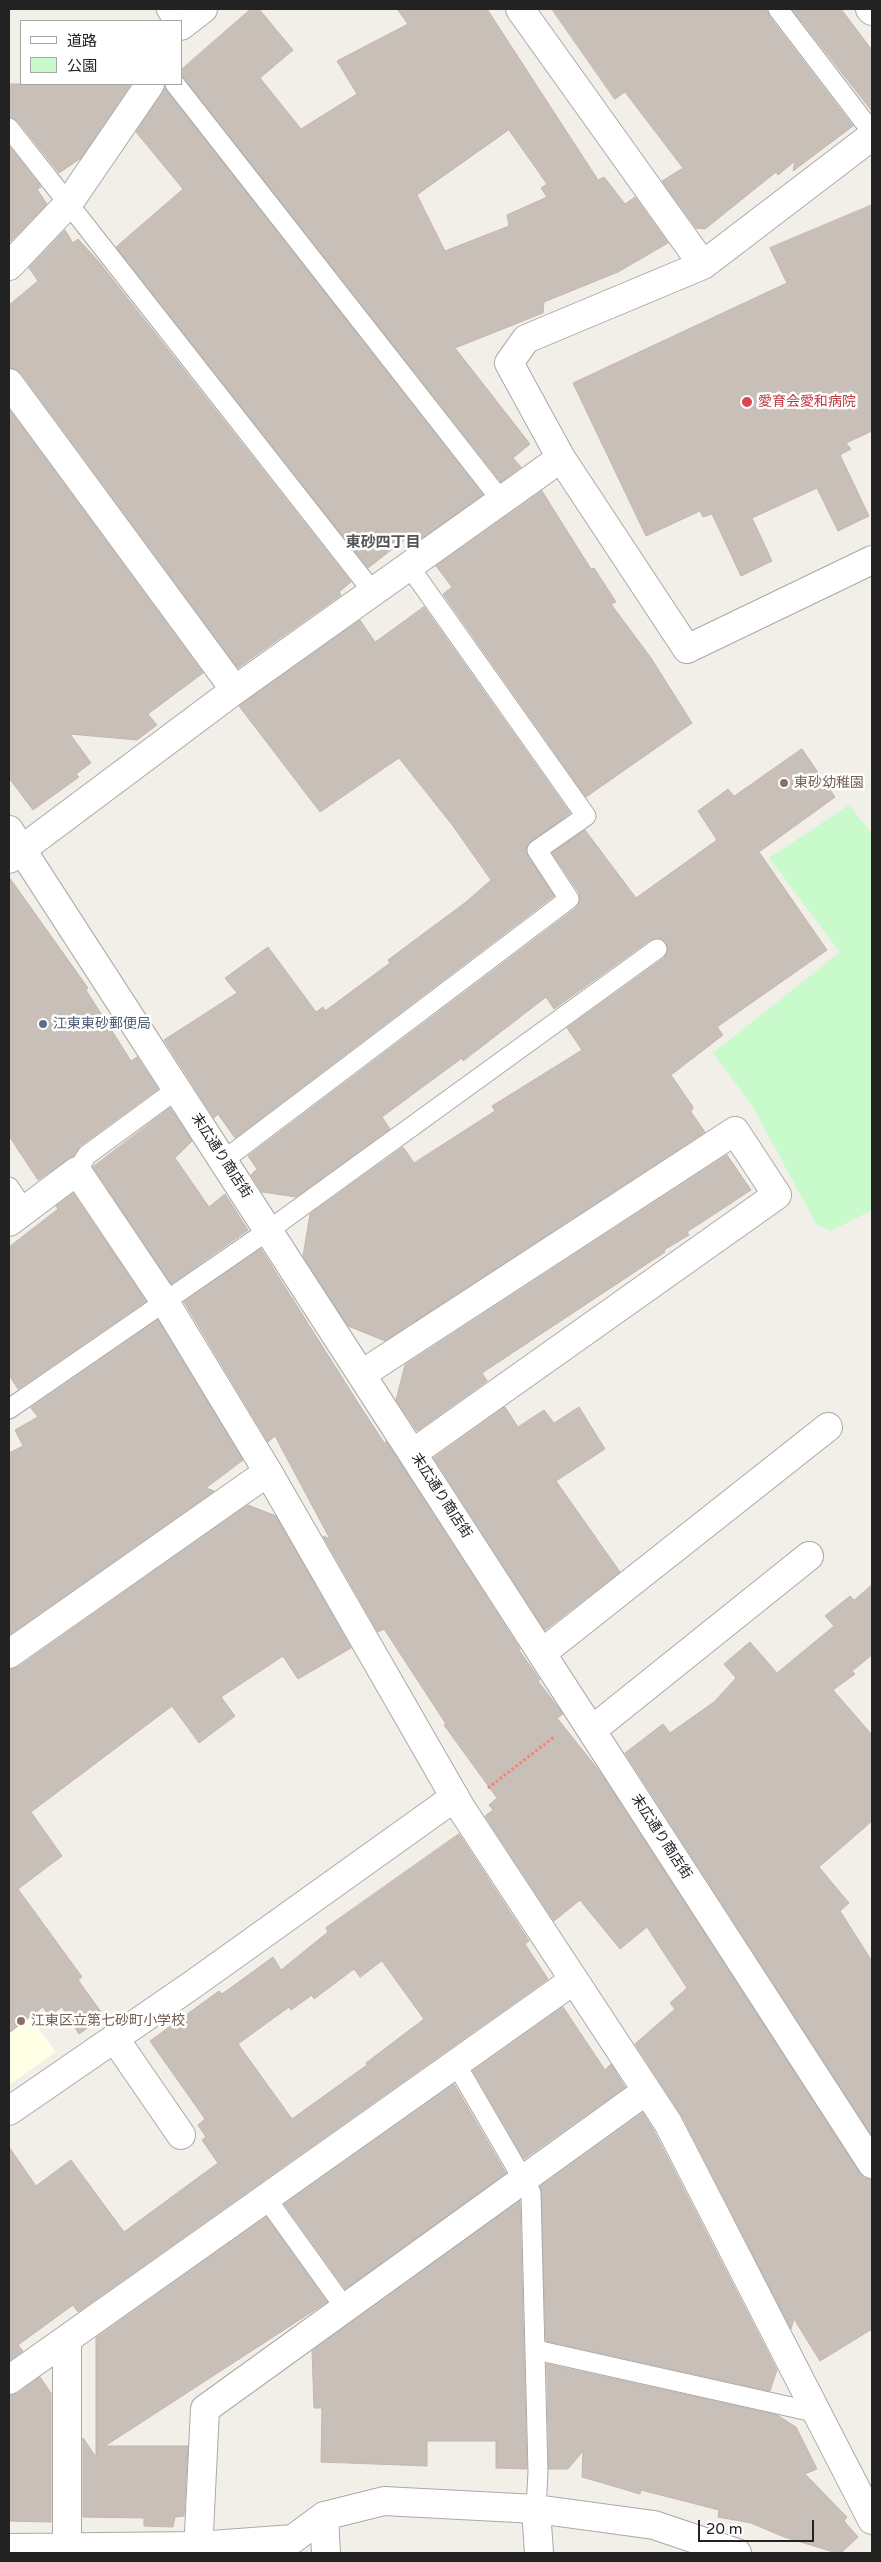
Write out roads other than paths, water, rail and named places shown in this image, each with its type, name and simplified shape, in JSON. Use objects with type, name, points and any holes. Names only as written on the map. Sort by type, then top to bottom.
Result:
[{"type":"street","points":[[182,25],[203,9]]},
{"type":"street","points":[[520,9],[703,265]]},
{"type":"street","points":[[9,266],[68,204],[149,85]]},
{"type":"street","points":[[872,136],[703,265],[526,339],[509,364],[561,458],[687,649],[872,560]]},
{"type":"street","points":[[9,383],[235,690]]},
{"type":"street","points":[[13,846],[561,458]]},
{"type":"street","name":"末広通り商店街","points":[[13,846],[224,1160],[872,2164]]},
{"type":"street","points":[[362,1374],[735,1131],[778,1195],[413,1453]]},
{"type":"street","points":[[16,1216],[76,1171],[165,1302],[268,1472],[458,1802],[668,2123],[872,2520]]},
{"type":"street","points":[[542,1653],[828,1428]]},
{"type":"street","points":[[9,1654],[268,1472]]},
{"type":"street","points":[[587,1723],[809,1556]]},
{"type":"street","points":[[9,2111],[458,1802]]},
{"type":"street","points":[[9,2380],[574,1980]]},
{"type":"street","points":[[115,2039],[180,2135]]},
{"type":"street","points":[[198,2550],[205,2409],[646,2091]]},
{"type":"street","points":[[67,2340],[67,2551]]},
{"type":"street","points":[[9,2548],[67,2551],[198,2550],[293,2539],[324,2516],[384,2501],[536,2509],[654,2525],[737,2553]]},
{"type":"street","points":[[536,2509],[540,2553]]},
{"type":"street","points":[[324,2516],[326,2553]]},
{"type":"lane","points":[[166,9],[172,20]]},
{"type":"lane","points":[[778,9],[872,132]]},
{"type":"lane","points":[[176,85],[501,500]]},
{"type":"lane","points":[[9,128],[373,592]]},
{"type":"lane","points":[[224,1160],[569,899],[537,850],[586,816],[408,566]]},
{"type":"lane","points":[[9,1409],[269,1230],[657,949]]},
{"type":"lane","points":[[76,1171],[87,1155],[177,1088]]},
{"type":"lane","points":[[9,1187],[16,1216]]},
{"type":"lane","points":[[456,2064],[531,2193],[538,2472],[536,2509]]},
{"type":"lane","points":[[266,2198],[345,2308]]},
{"type":"lane","points":[[536,2350],[818,2413]]},
{"type":"place","name":"愛育会愛和病院","points":[[747,402]]},
{"type":"place","name":"東砂幼稚園","points":[[784,783]]},
{"type":"place","name":"江東東砂郵便局","points":[[43,1024]]},
{"type":"place","name":"江東区立第七砂町小学校","points":[[21,2021]]},
{"type":"district","name":"東砂四丁目","points":[[383,543]]}]
